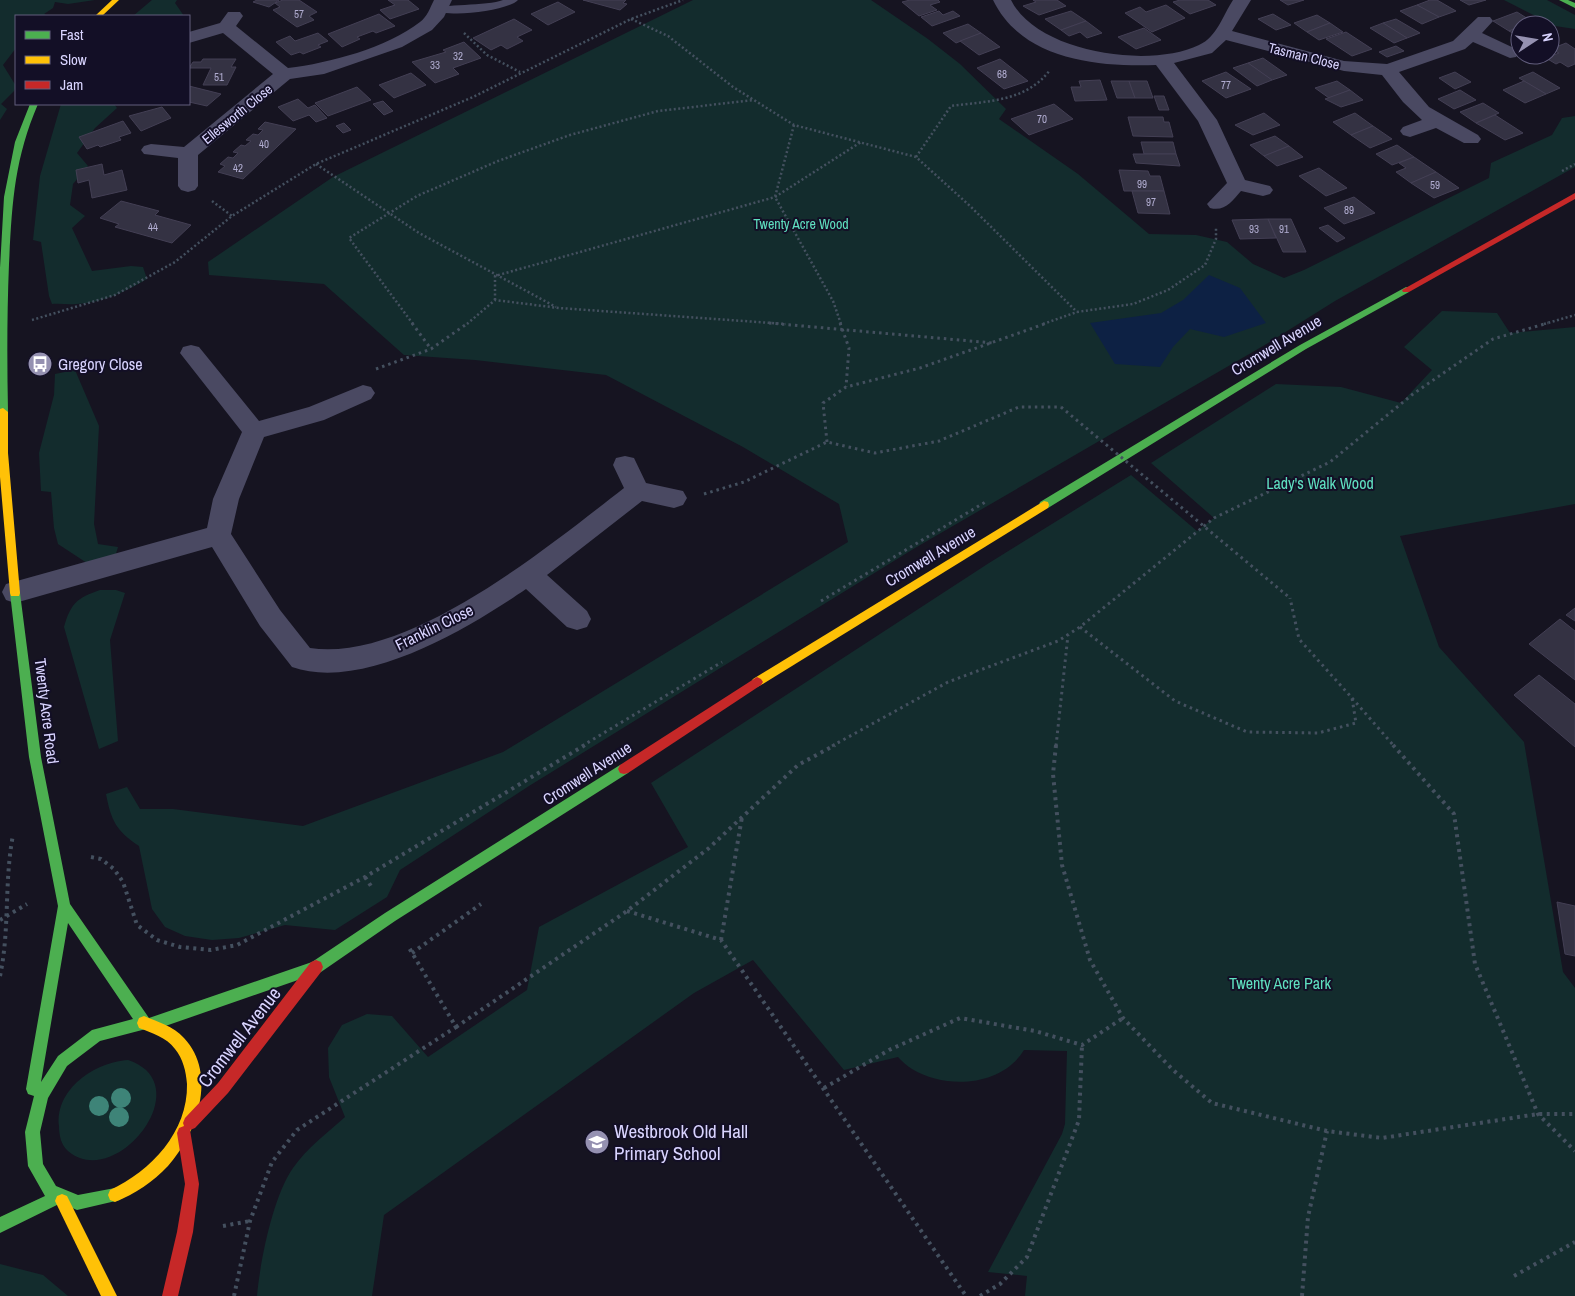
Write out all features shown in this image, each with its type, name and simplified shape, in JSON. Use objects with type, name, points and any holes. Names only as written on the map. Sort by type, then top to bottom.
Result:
[{"type":"main road","points":[[99,15],[116,0]]},
{"type":"main road","points":[[1562,0],[1575,6]]},
{"type":"main road","name":"Twenty Acre Road","points":[[33,1089],[64,906],[35,756],[15,592],[3,453],[2,308],[4,188],[21,132],[34,105]]},
{"type":"main road","name":"Cromwell Avenue","points":[[147,1024],[316,967],[390,917],[804,652],[1303,347],[1575,196]]},
{"type":"main road","name":"Twenty Acre Road","points":[[64,906],[147,1024]]},
{"type":"main road","name":"Cromwell Avenue","points":[[185,1130],[223,1088],[316,967]]},
{"type":"main road","points":[[25,1168],[33,1184],[58,1200],[88,1203],[116,1195],[143,1180],[166,1158],[185,1130],[195,1098],[195,1072],[187,1050],[172,1034],[147,1024],[120,1024],[104,1029],[72,1045],[50,1065],[27,1101]]},
{"type":"main road","points":[[170,1296],[186,1232],[192,1184],[185,1130]]},
{"type":"main road","points":[[0,1225],[58,1200]]},
{"type":"main road","points":[[58,1200],[109,1296]]},
{"type":"street","points":[[1002,0],[1005,9],[1024,28],[1058,56],[1087,55],[1162,60],[1178,59],[1209,48],[1222,34],[1242,0]]},
{"type":"street","name":"Ellesworth Close","points":[[151,150],[188,153],[285,74],[318,70],[377,51],[413,34],[439,9]]},
{"type":"street","name":"Ellesworth Close","points":[[190,38],[230,21],[242,38],[265,61],[285,74]]},
{"type":"street","name":"Tasman Close","points":[[1222,34],[1344,66],[1388,70],[1459,45],[1469,33],[1484,21]]},
{"type":"street","points":[[1469,33],[1510,53]]},
{"type":"street","points":[[1162,60],[1207,120],[1237,184]]},
{"type":"street","points":[[1388,70],[1409,100],[1422,112],[1471,139]]},
{"type":"street","points":[[1410,131],[1437,121]]},
{"type":"street","name":"Ellesworth Close","points":[[188,153],[188,186]]},
{"type":"street","points":[[1237,184],[1263,190]]},
{"type":"street","points":[[1217,204],[1237,184]]},
{"type":"street","points":[[191,353],[254,431]]},
{"type":"street","points":[[254,431],[316,414],[363,393]]},
{"type":"street","points":[[15,592],[218,535],[226,500],[254,431]]},
{"type":"street","points":[[625,465],[638,491],[674,498]]},
{"type":"street","name":"Franklin Close","points":[[218,535],[270,618],[302,659],[338,663],[401,645],[459,616],[529,575],[638,491]]},
{"type":"street","points":[[529,575],[577,619]]},
{"type":"lane","points":[[439,9],[478,10],[498,7],[513,0]]},
{"type":"path","points":[[27,321],[115,295],[176,262],[232,216],[316,164],[473,97],[631,19],[683,0]]},
{"type":"path","points":[[439,9],[487,55],[520,73]]},
{"type":"path","points":[[631,19],[668,36],[754,100],[794,126],[862,141],[916,157],[970,206],[1077,312]]},
{"type":"path","points":[[916,157],[951,106],[1021,94],[1044,80],[1058,56]]},
{"type":"path","points":[[431,349],[349,238],[418,196],[498,161],[570,135],[658,110],[754,100]]},
{"type":"path","points":[[794,126],[774,197],[833,301],[849,348],[846,387]]},
{"type":"path","points":[[495,276],[774,197],[862,141]]},
{"type":"path","points":[[316,164],[419,233],[495,276],[559,308]]},
{"type":"path","points":[[827,442],[823,403],[846,387],[920,368],[1077,312],[1132,304],[1168,290],[1205,265],[1216,239],[1217,204]]},
{"type":"path","points":[[495,276],[495,300]]},
{"type":"path","points":[[363,393],[366,372],[431,349],[456,333],[495,300],[559,308],[842,328],[993,343]]},
{"type":"path","points":[[234,1296],[250,1221],[272,1162],[297,1130],[456,1027],[626,911],[710,848],[798,765],[948,682],[1058,641],[1080,627],[1214,518],[1330,462],[1413,394],[1493,339],[1575,315]]},
{"type":"path","points":[[674,498],[698,496],[744,482],[827,442],[875,454],[939,441],[1019,407],[1060,407],[1290,598],[1299,639],[1454,814],[1475,964],[1538,1114],[1575,1151]]},
{"type":"path","points":[[1080,627],[1175,701],[1247,732],[1318,733],[1356,722],[1352,698]]},
{"type":"path","points":[[1068,634],[1053,774],[1062,865],[1090,960],[1123,1018],[1173,1070],[1212,1102],[1327,1131],[1382,1138],[1538,1114],[1575,1114]]},
{"type":"path","points":[[721,940],[742,817]]},
{"type":"path","points":[[101,859],[114,869],[123,882],[137,925],[157,940],[180,947],[211,950],[237,946],[365,877]]},
{"type":"path","points":[[626,911],[721,940],[966,1296]]},
{"type":"path","points":[[0,920],[5,917],[6,945],[0,976]]},
{"type":"path","points":[[412,953],[456,1027]]},
{"type":"path","points":[[824,1088],[889,1050],[960,1018],[1035,1031],[1082,1045],[1123,1018]]},
{"type":"path","points":[[980,1296],[1000,1284],[1027,1257],[1079,1120],[1082,1045]]},
{"type":"path","points":[[1302,1296],[1308,1217],[1327,1131]]},
{"type":"path","points":[[1514,1276],[1575,1242]]},
{"type":"green space","points":[[0,0],[95,0],[68,4],[55,2],[53,8],[44,14],[46,15],[15,15],[15,49],[3,65],[15,84],[15,88],[1,104],[7,109],[0,120]]},
{"type":"green space","points":[[152,0],[177,0],[175,3],[183,15],[134,15]]},
{"type":"green space","name":"Twenty Acre Wood","points":[[693,0],[871,0],[928,39],[960,64],[1006,109],[999,119],[1078,174],[1149,234],[1196,235],[1227,242],[1253,264],[1284,278],[1304,270],[1489,178],[1491,163],[1552,135],[1562,118],[1575,116],[1575,167],[1335,301],[1263,346],[915,548],[529,786],[400,870],[387,897],[335,930],[285,925],[239,938],[212,940],[185,936],[165,927],[152,909],[139,846],[131,841],[116,824],[110,811],[106,794],[127,787],[140,809],[173,809],[303,826],[503,752],[848,542],[839,504],[743,447],[606,375],[475,360],[404,355],[324,284],[209,275],[208,262],[333,177]]},
{"type":"green space","points":[[1504,0],[1547,0],[1575,15],[1575,29],[1560,27],[1560,15],[1533,15]]},
{"type":"green space","points":[[61,105],[115,105],[117,108],[95,128],[77,153],[88,166],[73,184],[70,205],[85,216],[72,228],[92,271],[131,266],[143,267],[147,279],[113,296],[95,302],[52,304],[49,296],[41,242],[33,240],[40,176]]},
{"type":"green space","points":[[1442,311],[1497,313],[1510,333],[1575,327],[1575,504],[1400,536],[1439,647],[1524,742],[1563,972],[1575,988],[1575,1296],[1025,1296],[1027,1276],[988,1272],[1062,1134],[1065,1124],[1067,1051],[1024,1050],[1014,1062],[1002,1071],[973,1081],[957,1082],[926,1076],[910,1068],[898,1057],[844,1070],[753,960],[694,993],[384,1215],[372,1296],[257,1296],[269,1230],[279,1195],[286,1180],[304,1154],[345,1117],[329,1077],[328,1048],[342,1025],[367,1014],[392,1016],[428,1057],[527,990],[539,927],[688,847],[651,783],[989,563],[1131,475],[1197,531],[1214,518],[1151,463],[1276,384],[1341,387],[1401,403],[1432,370],[1404,347]]},
{"type":"green space","points":[[75,370],[99,426],[94,524],[98,544],[118,547],[114,560],[90,565],[58,544],[54,528],[51,492],[41,491],[39,453],[54,395],[55,374]]},
{"type":"green space","points":[[100,590],[116,590],[125,593],[110,640],[118,741],[99,749],[64,627],[69,612],[76,602]]},
{"type":"green space","points":[[128,1060],[148,1072],[156,1090],[154,1110],[143,1130],[127,1147],[108,1157],[87,1160],[68,1151],[62,1143],[60,1136],[59,1113],[63,1100],[70,1089],[91,1072],[103,1066]]},
{"type":"green space","points":[[0,1264],[43,1275],[68,1296],[0,1296]]},
{"type":"water","points":[[1209,275],[1240,288],[1266,323],[1224,337],[1190,329],[1173,347],[1160,367],[1115,364],[1090,323],[1161,313],[1183,300]]},
{"type":"building","points":[[257,0],[279,0],[269,7],[253,2]]},
{"type":"building","points":[[283,0],[299,0],[317,12],[309,16],[314,20],[297,27],[273,10],[280,7],[275,3]]},
{"type":"building","points":[[388,0],[408,0],[419,9],[390,19],[380,10],[395,5]]},
{"type":"building","points":[[583,0],[626,0],[623,3],[627,4],[620,10]]},
{"type":"building","points":[[910,0],[938,0],[940,2],[930,5],[937,10],[919,16],[902,2]]},
{"type":"building","points":[[1033,0],[1057,0],[1066,6],[1039,15],[1023,6],[1036,2]]},
{"type":"building","points":[[1180,0],[1208,0],[1216,5],[1190,14],[1173,2]]},
{"type":"building","points":[[1280,0],[1304,0],[1288,5]]},
{"type":"building","points":[[1430,0],[1437,0],[1456,11],[1439,17],[1417,5]]},
{"type":"building","points":[[1460,0],[1486,0],[1469,5]]},
{"type":"building","points":[[558,2],[575,12],[548,25],[531,14]]},
{"type":"building","points":[[1166,5],[1185,18],[1152,32],[1125,13],[1140,7],[1146,12]]},
{"type":"building","points":[[1417,5],[1439,17],[1422,24],[1400,11]]},
{"type":"building","points":[[939,11],[943,15],[953,11],[960,16],[932,26],[921,17]]},
{"type":"building","points":[[1071,11],[1086,21],[1061,30],[1045,19]]},
{"type":"building","points":[[1517,12],[1522,15],[1510,15],[1509,31],[1493,21]]},
{"type":"building","points":[[379,14],[395,26],[357,37],[360,39],[342,47],[328,34]]},
{"type":"building","points":[[1273,14],[1291,25],[1276,30],[1258,19]]},
{"type":"building","points":[[1317,15],[1330,23],[1307,32],[1294,23]]},
{"type":"building","points":[[514,19],[532,30],[517,37],[523,41],[507,49],[501,45],[491,50],[473,38]]},
{"type":"building","points":[[1396,19],[1420,33],[1407,38],[1383,23]]},
{"type":"building","points":[[1086,21],[1102,33],[1087,38],[1080,32],[1069,36],[1061,30]]},
{"type":"building","points":[[1330,23],[1343,32],[1319,40],[1307,32]]},
{"type":"building","points":[[1383,23],[1407,38],[1394,43],[1370,28]]},
{"type":"building","points":[[968,24],[981,33],[956,43],[943,33]]},
{"type":"building","points":[[1144,28],[1161,40],[1136,49],[1118,37]]},
{"type":"building","points":[[1346,32],[1372,49],[1352,56],[1326,39]]},
{"type":"building","points":[[318,33],[328,41],[318,45],[321,47],[303,54],[300,52],[291,55],[276,42],[290,36],[295,41]]},
{"type":"building","points":[[981,33],[1000,47],[979,55],[960,41]]},
{"type":"building","points":[[464,42],[481,58],[453,68],[459,74],[435,83],[412,62],[446,52],[443,50]]},
{"type":"building","points":[[1566,43],[1575,49],[1575,64],[1568,67],[1560,62],[1560,45]]},
{"type":"building","points":[[1396,46],[1404,51],[1387,57],[1379,52]]},
{"type":"building","points":[[1263,58],[1287,75],[1272,80],[1248,63]]},
{"type":"building","points":[[203,59],[236,59],[231,67],[236,67],[227,85],[203,85],[211,68],[190,68],[193,62],[201,62]]},
{"type":"building","points":[[1000,59],[1028,81],[1004,89],[977,68]]},
{"type":"building","points":[[1248,63],[1272,80],[1257,86],[1233,68]]},
{"type":"building","points":[[1226,72],[1251,89],[1226,98],[1202,81]]},
{"type":"building","points":[[1455,72],[1471,82],[1455,89],[1439,78]]},
{"type":"building","points":[[1533,72],[1560,88],[1546,94],[1519,78]]},
{"type":"building","points":[[411,73],[426,85],[394,98],[379,85]]},
{"type":"building","points":[[1100,80],[1107,100],[1075,101],[1071,87],[1081,87],[1079,81]]},
{"type":"building","points":[[1111,81],[1129,81],[1135,98],[1117,98]]},
{"type":"building","points":[[1129,81],[1147,81],[1153,98],[1135,98]]},
{"type":"building","points":[[1337,81],[1350,90],[1329,98],[1315,88]]},
{"type":"building","points":[[1524,81],[1546,94],[1525,103],[1503,90]]},
{"type":"building","points":[[190,86],[221,94],[207,106],[190,102]]},
{"type":"building","points":[[357,87],[371,100],[328,116],[315,103]]},
{"type":"building","points":[[1350,90],[1363,100],[1341,107],[1325,99]]},
{"type":"building","points":[[1460,90],[1476,100],[1454,109],[1438,99]]},
{"type":"building","points":[[1154,96],[1164,96],[1169,110],[1159,110]]},
{"type":"building","points":[[298,99],[308,108],[315,105],[327,118],[316,122],[309,115],[293,121],[278,107]]},
{"type":"building","points":[[383,101],[393,111],[384,115],[373,104]]},
{"type":"building","points":[[1483,103],[1499,113],[1476,123],[1460,112]]},
{"type":"building","points":[[1054,104],[1073,119],[1029,135],[1011,119]]},
{"type":"building","points":[[162,107],[171,118],[141,131],[129,116]]},
{"type":"building","points":[[1264,113],[1280,125],[1253,135],[1235,125]]},
{"type":"building","points":[[1355,113],[1373,126],[1351,135],[1333,122]]},
{"type":"building","points":[[1495,115],[1523,133],[1505,140],[1476,123]]},
{"type":"building","points":[[1128,117],[1163,117],[1164,122],[1169,122],[1173,137],[1133,136]]},
{"type":"building","points":[[123,121],[131,133],[119,137],[121,140],[87,149],[79,137]]},
{"type":"building","points":[[265,122],[296,129],[243,179],[218,172],[225,166],[220,164],[228,157],[233,158],[238,153],[233,152],[241,145],[245,146],[251,141],[246,140],[253,134],[258,135],[263,130],[258,129]]},
{"type":"building","points":[[344,123],[351,130],[343,133],[336,126]]},
{"type":"building","points":[[1373,126],[1392,139],[1370,148],[1351,135]]},
{"type":"building","points":[[1275,136],[1289,146],[1264,156],[1250,145]]},
{"type":"building","points":[[1141,142],[1173,142],[1176,154],[1144,154]]},
{"type":"building","points":[[1397,145],[1414,157],[1392,165],[1376,154]]},
{"type":"building","points":[[1289,146],[1303,157],[1277,166],[1264,156]]},
{"type":"building","points":[[1133,154],[1176,154],[1180,166],[1136,163]]},
{"type":"building","points":[[1414,157],[1436,172],[1411,183],[1396,172],[1406,168],[1399,163]]},
{"type":"building","points":[[102,164],[104,175],[122,170],[127,190],[92,198],[89,180],[78,183],[76,170]]},
{"type":"building","points":[[1319,168],[1347,188],[1326,196],[1299,176]]},
{"type":"building","points":[[1119,170],[1148,171],[1150,176],[1160,176],[1164,191],[1124,191]]},
{"type":"building","points":[[1436,172],[1459,188],[1434,198],[1411,183]]},
{"type":"building","points":[[1132,191],[1164,191],[1170,214],[1138,213]]},
{"type":"building","points":[[1354,197],[1375,213],[1344,224],[1324,208]]},
{"type":"building","points":[[121,201],[159,211],[155,215],[191,225],[172,243],[115,227],[119,224],[100,218]]},
{"type":"building","points":[[1268,219],[1291,219],[1306,252],[1283,252]]},
{"type":"building","points":[[1268,219],[1276,238],[1240,239],[1232,220]]},
{"type":"building","points":[[1328,225],[1345,238],[1337,242],[1319,228]]},
{"type":"building","points":[[1575,608],[1575,621],[1566,615]]},
{"type":"building","points":[[1560,619],[1575,631],[1575,680],[1529,644]]},
{"type":"building","points":[[1539,675],[1575,704],[1575,747],[1514,695]]},
{"type":"building","points":[[1557,902],[1575,906],[1575,956],[1565,954]]},
{"type":"traffic: fast","points":[[1562,0],[1575,6]]},
{"type":"traffic: fast","points":[[3,412],[2,354],[8,197],[19,142],[34,105]]},
{"type":"traffic: fast","points":[[1044,505],[1303,347],[1406,290]]},
{"type":"traffic: fast","points":[[15,593],[35,757],[64,906],[33,1089]]},
{"type":"traffic: fast","points":[[151,1024],[316,967],[390,917],[624,769]]},
{"type":"traffic: fast","points":[[64,906],[144,1023]]},
{"type":"traffic: fast","points":[[115,1195],[77,1203],[51,1191],[36,1166],[32,1132],[41,1095],[63,1061],[97,1035],[144,1023]]},
{"type":"traffic: fast","points":[[0,1225],[55,1199]]},
{"type":"traffic: slow","points":[[99,15],[116,0]]},
{"type":"traffic: slow","points":[[3,412],[3,453],[15,593]]},
{"type":"traffic: slow","points":[[757,682],[1044,505]]},
{"type":"traffic: slow","points":[[115,1195],[132,1187],[155,1169],[174,1147],[184,1130],[191,1111],[194,1074],[189,1057],[179,1043],[164,1031],[144,1023]]},
{"type":"traffic: slow","points":[[62,1201],[109,1296]]},
{"type":"traffic: jam","points":[[1406,290],[1575,196]]},
{"type":"traffic: jam","points":[[624,769],[757,682]]},
{"type":"traffic: jam","points":[[190,1123],[223,1088],[316,967]]},
{"type":"traffic: jam","points":[[170,1296],[185,1232],[192,1184],[184,1133]]},
{"type":"place","name":"Gregory Close","points":[[40,364]]},
{"type":"place","name":"Westbrook Old Hall Primary School","points":[[597,1142]]},
{"type":"park label","name":"Lady's Walk Wood","points":[[1320,483]]},
{"type":"park label","name":"Twenty Acre Park","points":[[1280,983]]}]
